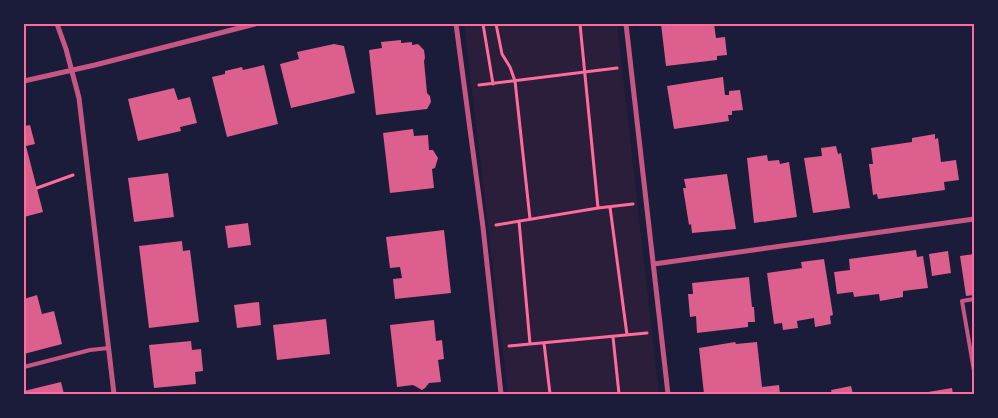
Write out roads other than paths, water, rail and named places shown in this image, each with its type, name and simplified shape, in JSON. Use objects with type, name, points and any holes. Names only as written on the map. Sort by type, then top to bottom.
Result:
[{"type":"street","points":[[57,24],[79,98],[114,394]]},
{"type":"street","points":[[24,81],[255,24]]},
{"type":"street","points":[[456,24],[483,227],[501,394]]},
{"type":"street","points":[[626,24],[668,394]]},
{"type":"street","points":[[654,264],[974,219]]},
{"type":"lane","points":[[974,299],[962,301],[974,371]]},
{"type":"lane","points":[[24,367],[90,350],[109,348]]}]
